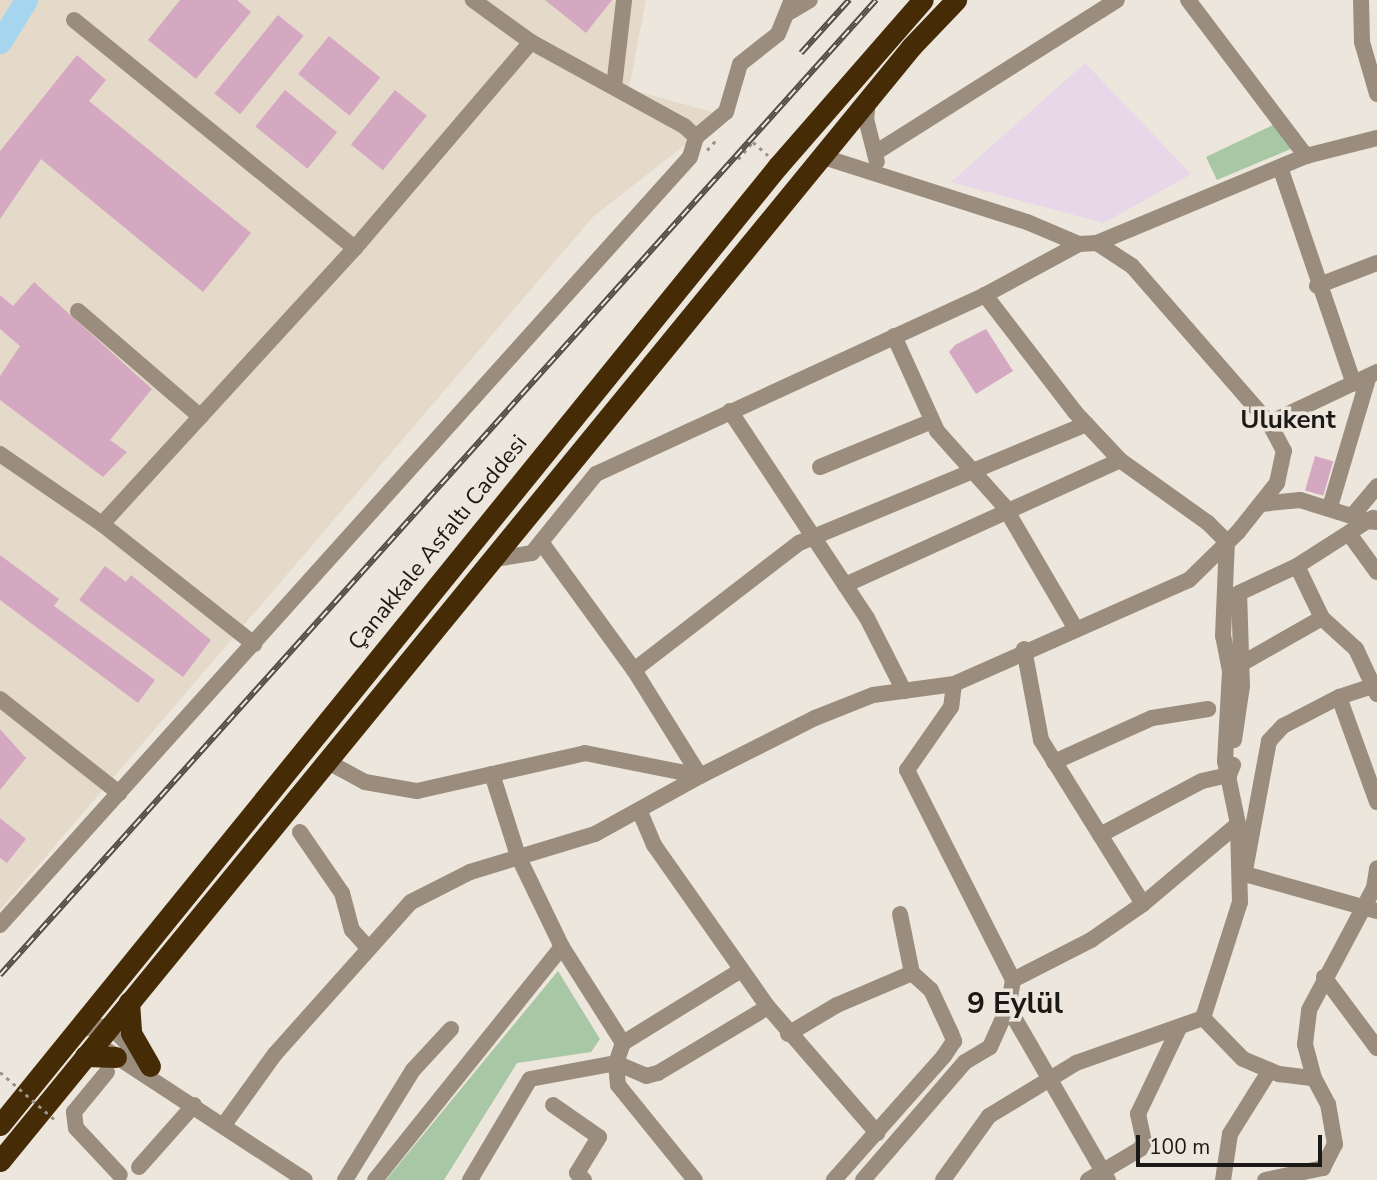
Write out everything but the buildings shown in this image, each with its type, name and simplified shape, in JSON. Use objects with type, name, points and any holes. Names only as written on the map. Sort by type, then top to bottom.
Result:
[{"type":"highway","name":"Çanakkale Asfaltı Caddesi","points":[[0,1125],[778,166],[923,0]]},
{"type":"highway","points":[[0,1161],[867,101],[956,0]]},
{"type":"highway","points":[[129,1002],[131,1033],[150,1066]]},
{"type":"highway","points":[[97,1042],[112,1065]]},
{"type":"street","points":[[473,0],[531,42],[614,87],[696,137]]},
{"type":"street","points":[[614,87],[624,0]]},
{"type":"street","points":[[0,925],[626,233],[691,157],[696,137],[726,112],[740,64],[778,34],[791,6],[810,0]]},
{"type":"street","points":[[875,153],[1117,0]]},
{"type":"street","points":[[1188,0],[1306,156]]},
{"type":"street","points":[[1361,0],[1362,41],[1377,94]]},
{"type":"street","points":[[75,20],[355,248]]},
{"type":"street","points":[[102,524],[355,248],[531,42]]},
{"type":"street","points":[[867,101],[866,119],[880,174]]},
{"type":"street","points":[[495,559],[533,553],[596,474],[985,295],[1079,244],[1097,243],[1306,156],[1377,138]]},
{"type":"street","points":[[822,157],[1027,222],[1079,244]]},
{"type":"street","points":[[1280,167],[1317,286],[1366,378],[1330,507]]},
{"type":"street","points":[[223,1126],[275,1054],[411,902],[470,872],[595,834],[640,812],[700,776],[815,718],[873,695],[954,684],[1024,649],[1189,580],[1227,542],[1277,483],[1284,451],[1269,423],[1132,266],[1097,243]]},
{"type":"street","points":[[1317,286],[1377,263]]},
{"type":"street","points":[[985,295],[1086,424],[1120,460],[1208,523],[1227,542],[1223,636],[1230,671],[1225,714],[1229,775],[1238,824],[1240,902]]},
{"type":"street","points":[[78,311],[201,417]]},
{"type":"street","points":[[894,337],[932,421],[1007,511],[1076,629]]},
{"type":"street","points":[[1269,423],[1366,378]]},
{"type":"street","points":[[730,411],[845,585],[904,691]]},
{"type":"street","points":[[820,467],[932,421]]},
{"type":"street","points":[[634,670],[799,543],[1086,424]]},
{"type":"street","points":[[0,454],[102,524],[254,644]]},
{"type":"street","points":[[845,585],[1120,460]]},
{"type":"street","points":[[1229,775],[1236,759],[1233,734],[1242,686],[1239,593],[1297,566],[1350,535],[1369,519],[1377,486]]},
{"type":"street","points":[[1261,504],[1300,500],[1369,519]]},
{"type":"street","points":[[1350,535],[1377,572]]},
{"type":"street","points":[[541,542],[634,670],[700,776]]},
{"type":"street","points":[[943,1180],[989,1115],[1076,1063],[1203,1018],[1240,902],[1269,741],[1283,726],[1339,697],[1375,689],[1356,649],[1322,618],[1297,566]]},
{"type":"street","points":[[1241,664],[1322,618]]},
{"type":"street","points":[[1024,649],[1041,740],[1143,904]]},
{"type":"street","points":[[863,1180],[965,1062],[990,1047],[1008,1007],[1013,980],[907,770],[951,707],[954,684]]},
{"type":"street","points":[[1339,697],[1377,802]]},
{"type":"street","points":[[0,699],[120,793]]},
{"type":"street","points":[[1054,762],[1152,718],[1208,709]]},
{"type":"street","points":[[328,762],[365,782],[416,791],[584,753],[700,776]]},
{"type":"street","points":[[492,774],[518,856],[562,947],[623,1043]]},
{"type":"street","points":[[1100,835],[1202,781],[1229,775]]},
{"type":"street","points":[[640,812],[654,845],[768,1007],[788,1034],[877,1133]]},
{"type":"street","points":[[1013,980],[1091,940],[1143,904],[1238,824]]},
{"type":"street","points":[[300,832],[342,893],[352,930],[368,948]]},
{"type":"street","points":[[1265,1180],[1323,1168],[1335,1144],[1328,1104],[1314,1078],[1305,1044],[1309,1010],[1324,977],[1371,909],[1377,868]]},
{"type":"street","points":[[1245,874],[1371,909]]},
{"type":"street","points":[[834,1180],[954,1041],[931,990],[912,973],[900,914]]},
{"type":"street","points":[[375,1180],[562,947]]},
{"type":"street","points":[[695,1180],[618,1085],[616,1063],[623,1043],[741,970]]},
{"type":"street","points":[[788,1034],[837,1005],[912,973]]},
{"type":"street","points":[[1324,977],[1377,1048]]},
{"type":"street","points":[[470,1180],[530,1079],[616,1063],[646,1076],[658,1073],[768,1007]]},
{"type":"street","points":[[1008,1007],[1050,1079],[1100,1177],[1132,1156],[1144,1142],[1138,1114],[1179,1028]]},
{"type":"street","points":[[1203,1018],[1242,1059],[1270,1070],[1314,1078]]},
{"type":"street","points":[[77,1029],[97,1042],[150,1066],[194,1105],[301,1179]]},
{"type":"street","points":[[345,1180],[413,1070],[452,1029]]},
{"type":"street","points":[[112,1065],[194,1105],[143,1174],[120,1178],[76,1128],[74,1112],[112,1065]]},
{"type":"street","points":[[1223,1180],[1230,1134],[1270,1070]]},
{"type":"street","points":[[552,1104],[599,1138],[577,1174],[583,1180]]},
{"type":"path","points":[[705,152],[721,135]]},
{"type":"path","points":[[738,159],[753,142],[773,160]]},
{"type":"path","points":[[0,1072],[54,1119]]},
{"type":"shaded area","points":[[0,0],[646,0],[629,89],[723,115],[593,217],[0,910]]},
{"type":"shaded area","points":[[1085,63],[1191,174],[1104,223],[951,182]]},
{"type":"green space","points":[[1275,124],[1293,148],[1217,180],[1206,157]]},
{"type":"green space","points":[[558,971],[600,1039],[591,1052],[517,1063],[444,1180],[386,1180]]},
{"type":"waterway","points":[[0,42],[26,0]]},
{"type":"railway","points":[[801,53],[849,0]]},
{"type":"railway","points":[[0,975],[876,0]]},
{"type":"district","name":"Ulukent","points":[[1288,420]]},
{"type":"district","name":"9 Eylül","points":[[1015,1004]]}]
